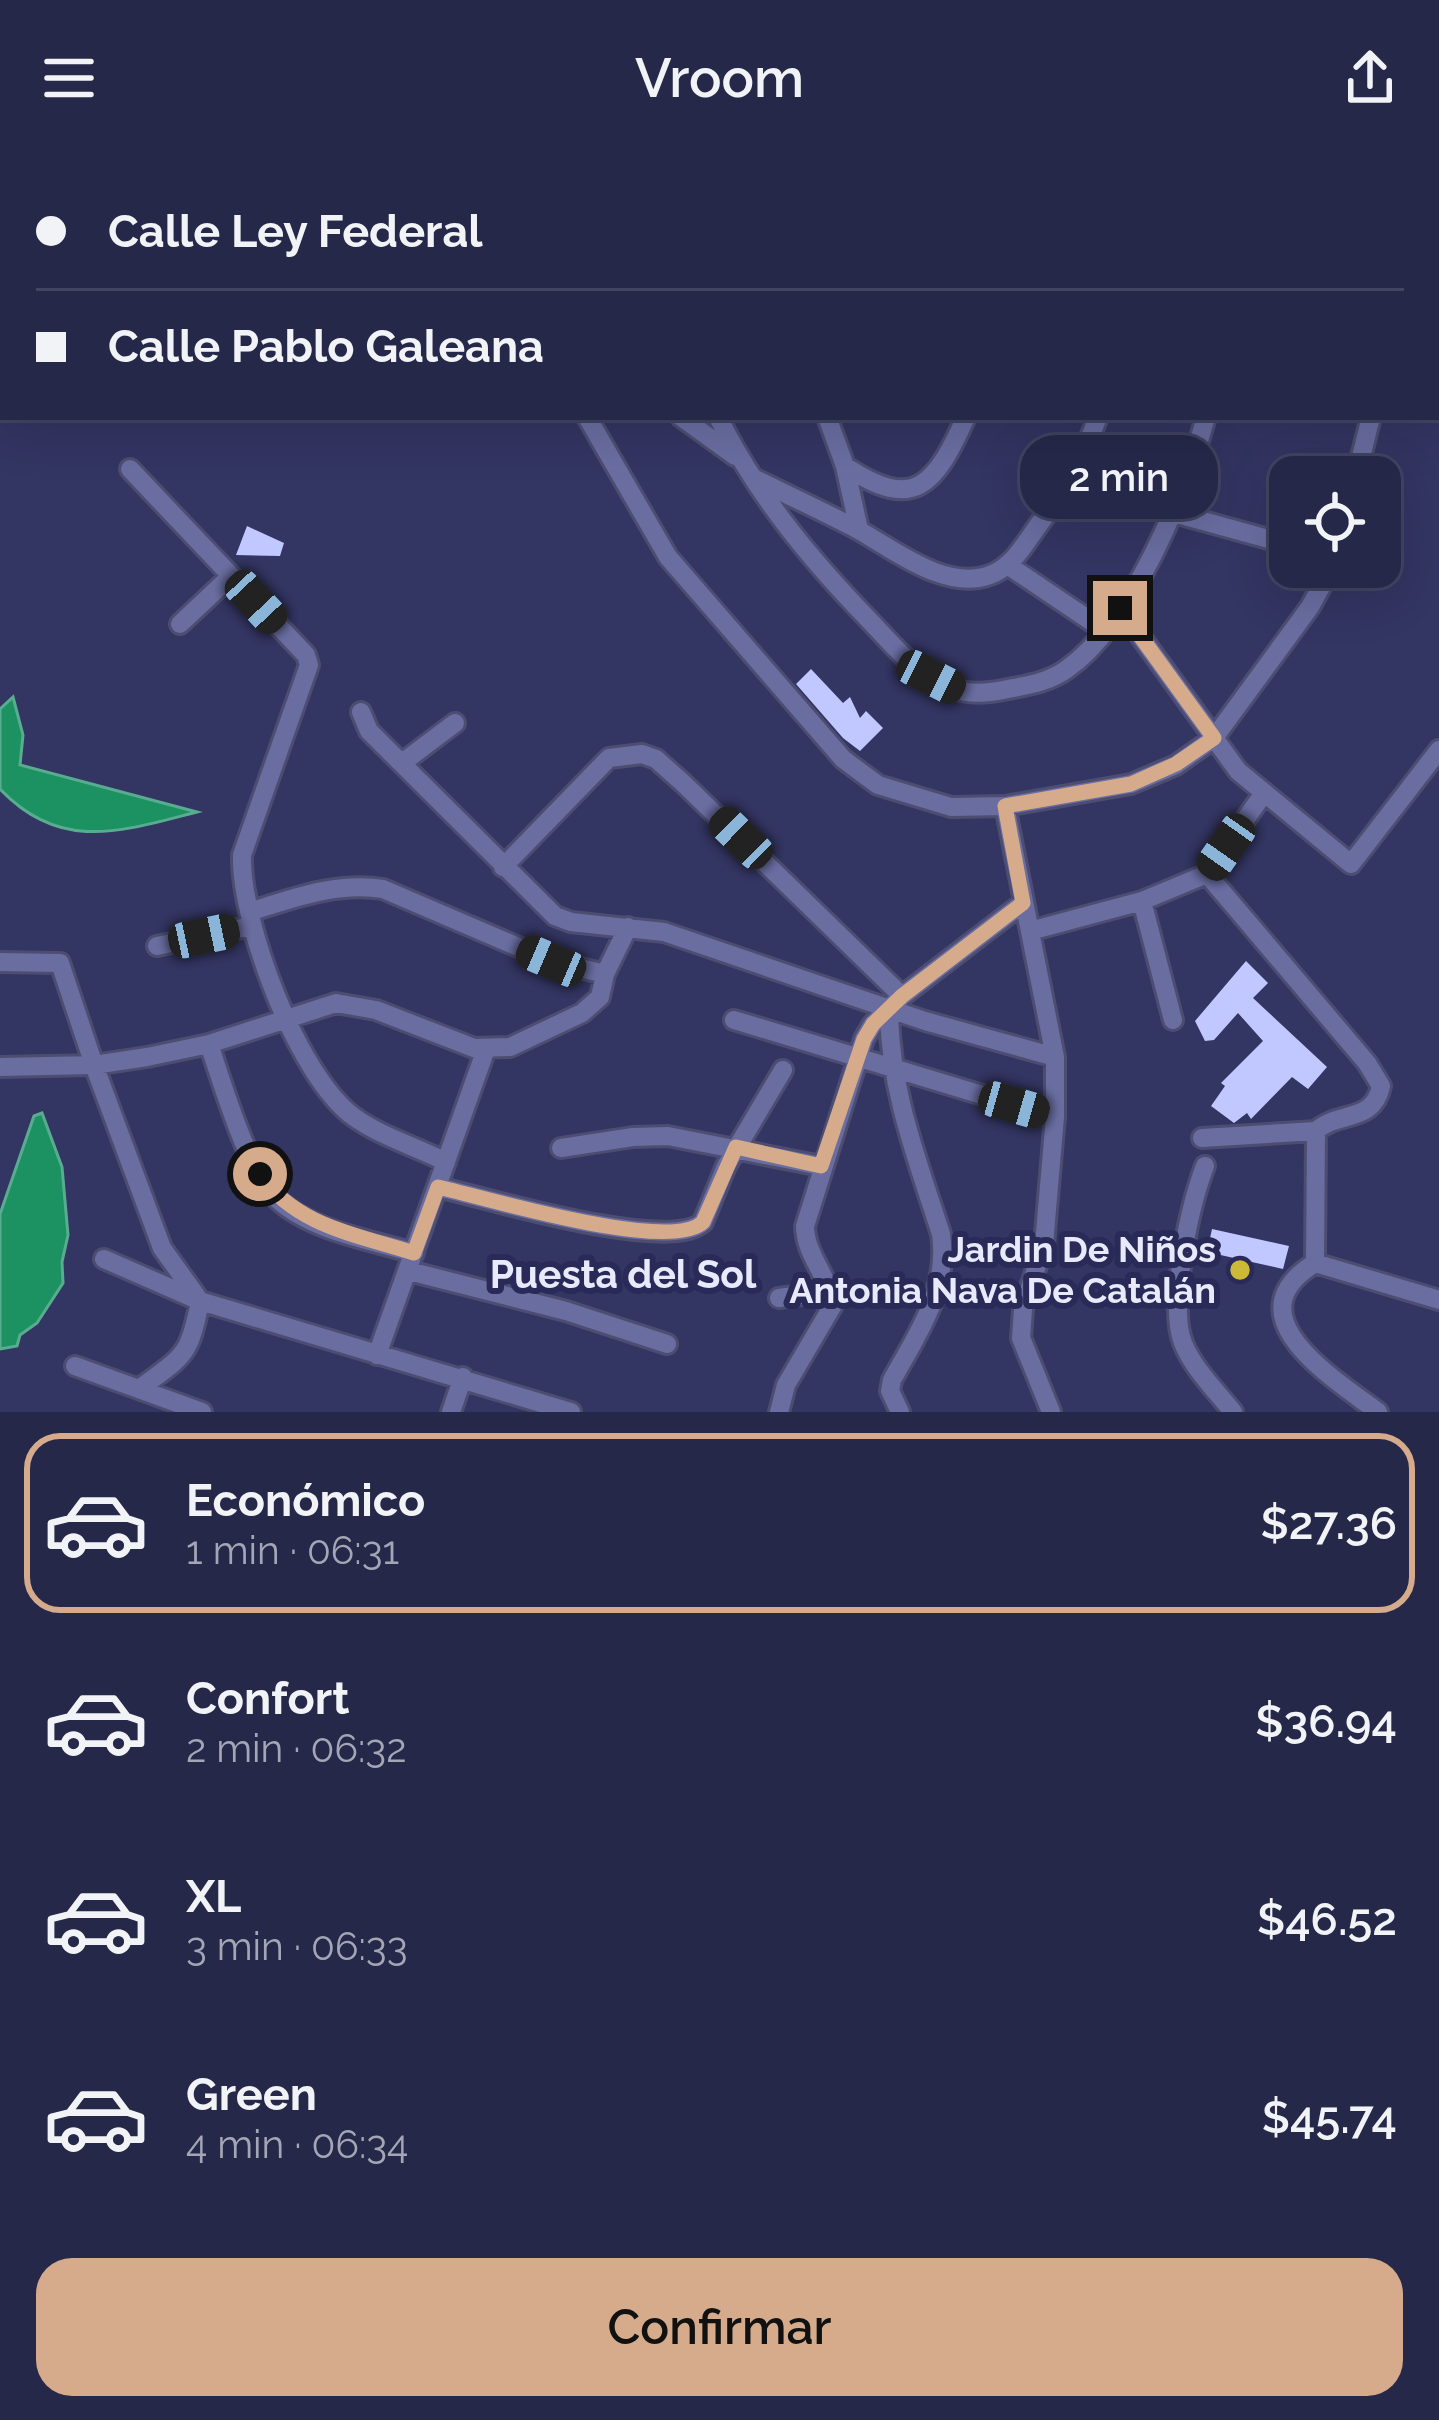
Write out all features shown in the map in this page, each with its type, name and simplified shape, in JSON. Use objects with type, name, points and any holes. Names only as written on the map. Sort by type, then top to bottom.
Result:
[{"type":"street","points":[[589,420],[668,557],[843,759],[878,785],[951,807],[1005,806],[1131,784],[1176,764],[1214,738],[1321,588]]},
{"type":"street","points":[[685,420],[740,459]]},
{"type":"street","points":[[720,420],[751,477],[808,557],[906,659],[955,689],[987,694],[1042,682],[1066,670],[1104,630],[1174,513],[1205,420]]},
{"type":"street","points":[[828,420],[845,466],[859,530]]},
{"type":"street","points":[[845,466],[887,490],[910,490],[934,475],[964,420]]},
{"type":"street","points":[[751,477],[859,530],[891,552],[964,578],[985,577],[1009,566],[1085,454],[1097,420]]},
{"type":"street","points":[[1361,456],[1370,420]]},
{"type":"street","points":[[130,469],[306,655],[309,665],[242,855],[241,884],[250,919],[285,1018],[335,1101],[356,1119],[446,1162]]},
{"type":"street","points":[[1174,513],[1269,539]]},
{"type":"street","points":[[1009,566],[1104,630]]},
{"type":"street","points":[[180,624],[230,576]]},
{"type":"street","points":[[1120,608],[1238,771],[1351,864],[1439,750]]},
{"type":"street","points":[[361,712],[369,731],[555,916],[571,922],[664,932],[896,1002],[1054,1057]]},
{"type":"street","points":[[402,763],[455,723]]},
{"type":"street","points":[[503,867],[609,758],[642,754],[656,759],[859,950],[896,1002],[892,1070],[944,1256],[936,1297],[892,1380],[890,1391],[900,1412]]},
{"type":"street","points":[[1423,773],[1439,789]]},
{"type":"street","points":[[1030,932],[1142,902],[1207,874],[1264,793]]},
{"type":"street","points":[[1005,806],[1054,1057],[1055,1117],[1044,1244],[1023,1309],[1021,1338],[1052,1412]]},
{"type":"street","points":[[1202,1138],[1316,1131],[1325,1123],[1361,1115],[1378,1102],[1381,1086],[1375,1072],[1207,874]]},
{"type":"street","points":[[157,946],[250,919],[332,887],[355,885],[383,889],[551,961],[605,974]]},
{"type":"street","points":[[1142,902],[1173,1021]]},
{"type":"street","points":[[779,1412],[786,1384],[833,1305],[805,1237],[821,1166],[857,1057],[873,1024],[896,1002],[1023,903]]},
{"type":"street","points":[[0,1067],[94,1065],[209,1044],[336,1003],[376,1010],[486,1049],[510,1047],[582,1013],[600,997],[605,974],[628,928]]},
{"type":"street","points":[[0,962],[60,962],[162,1248],[200,1301],[192,1343],[139,1389]]},
{"type":"street","points":[[734,1020],[1055,1117]]},
{"type":"street","points":[[209,1044],[231,1108],[275,1197],[314,1221],[412,1262],[667,1344]]},
{"type":"street","points":[[377,1355],[486,1049]]},
{"type":"street","points":[[438,1187],[633,1233],[678,1234],[696,1229],[734,1151],[784,1070]]},
{"type":"street","points":[[1315,1263],[1316,1131]]},
{"type":"street","points":[[561,1148],[633,1136],[668,1136],[821,1166]]},
{"type":"street","points":[[1205,1166],[1185,1231],[1181,1335],[1209,1383],[1233,1412]]},
{"type":"street","points":[[104,1259],[200,1301],[572,1412]]},
{"type":"street","points":[[1315,1263],[1439,1300]]},
{"type":"street","points":[[1315,1263],[1292,1280],[1286,1292],[1287,1328],[1294,1345],[1378,1412]]},
{"type":"street","points":[[779,1298],[831,1292]]},
{"type":"street","points":[[75,1366],[202,1412]]},
{"type":"street","points":[[451,1412],[463,1377]]},
{"type":"shaded area","points":[[13,697],[23,735],[20,765],[197,812],[93,832],[46,822],[23,809],[0,789],[0,709]]},
{"type":"shaded area","points":[[42,1113],[62,1167],[68,1235],[63,1283],[37,1323],[20,1335],[17,1346],[0,1349],[0,1214],[34,1116]]},
{"type":"building","points":[[247,526],[284,543],[280,556],[236,555]]},
{"type":"building","points":[[811,669],[843,703],[850,697],[860,718],[866,711],[883,728],[860,751],[796,684]]},
{"type":"building","points":[[1246,961],[1268,983],[1253,998],[1327,1067],[1308,1089],[1292,1077],[1251,1119],[1247,1113],[1234,1123],[1211,1106],[1225,1086],[1221,1083],[1263,1041],[1238,1013],[1214,1040],[1205,1041],[1195,1021]]},
{"type":"building","points":[[1212,1229],[1289,1246],[1283,1269],[1207,1252]]},
{"type":"place","name":"Jardin De Niños Antonia Nava De Catalán","points":[[1240,1270]]},
{"type":"district","name":"Puesta del Sol","points":[[623,1274]]},
{"type":"route","points":[[260,1174],[275,1197],[314,1221],[414,1253],[438,1187],[633,1233],[678,1234],[703,1222],[736,1147],[821,1166],[873,1024],[1023,903],[1005,806],[1131,784],[1176,764],[1214,738],[1120,608]]}]
